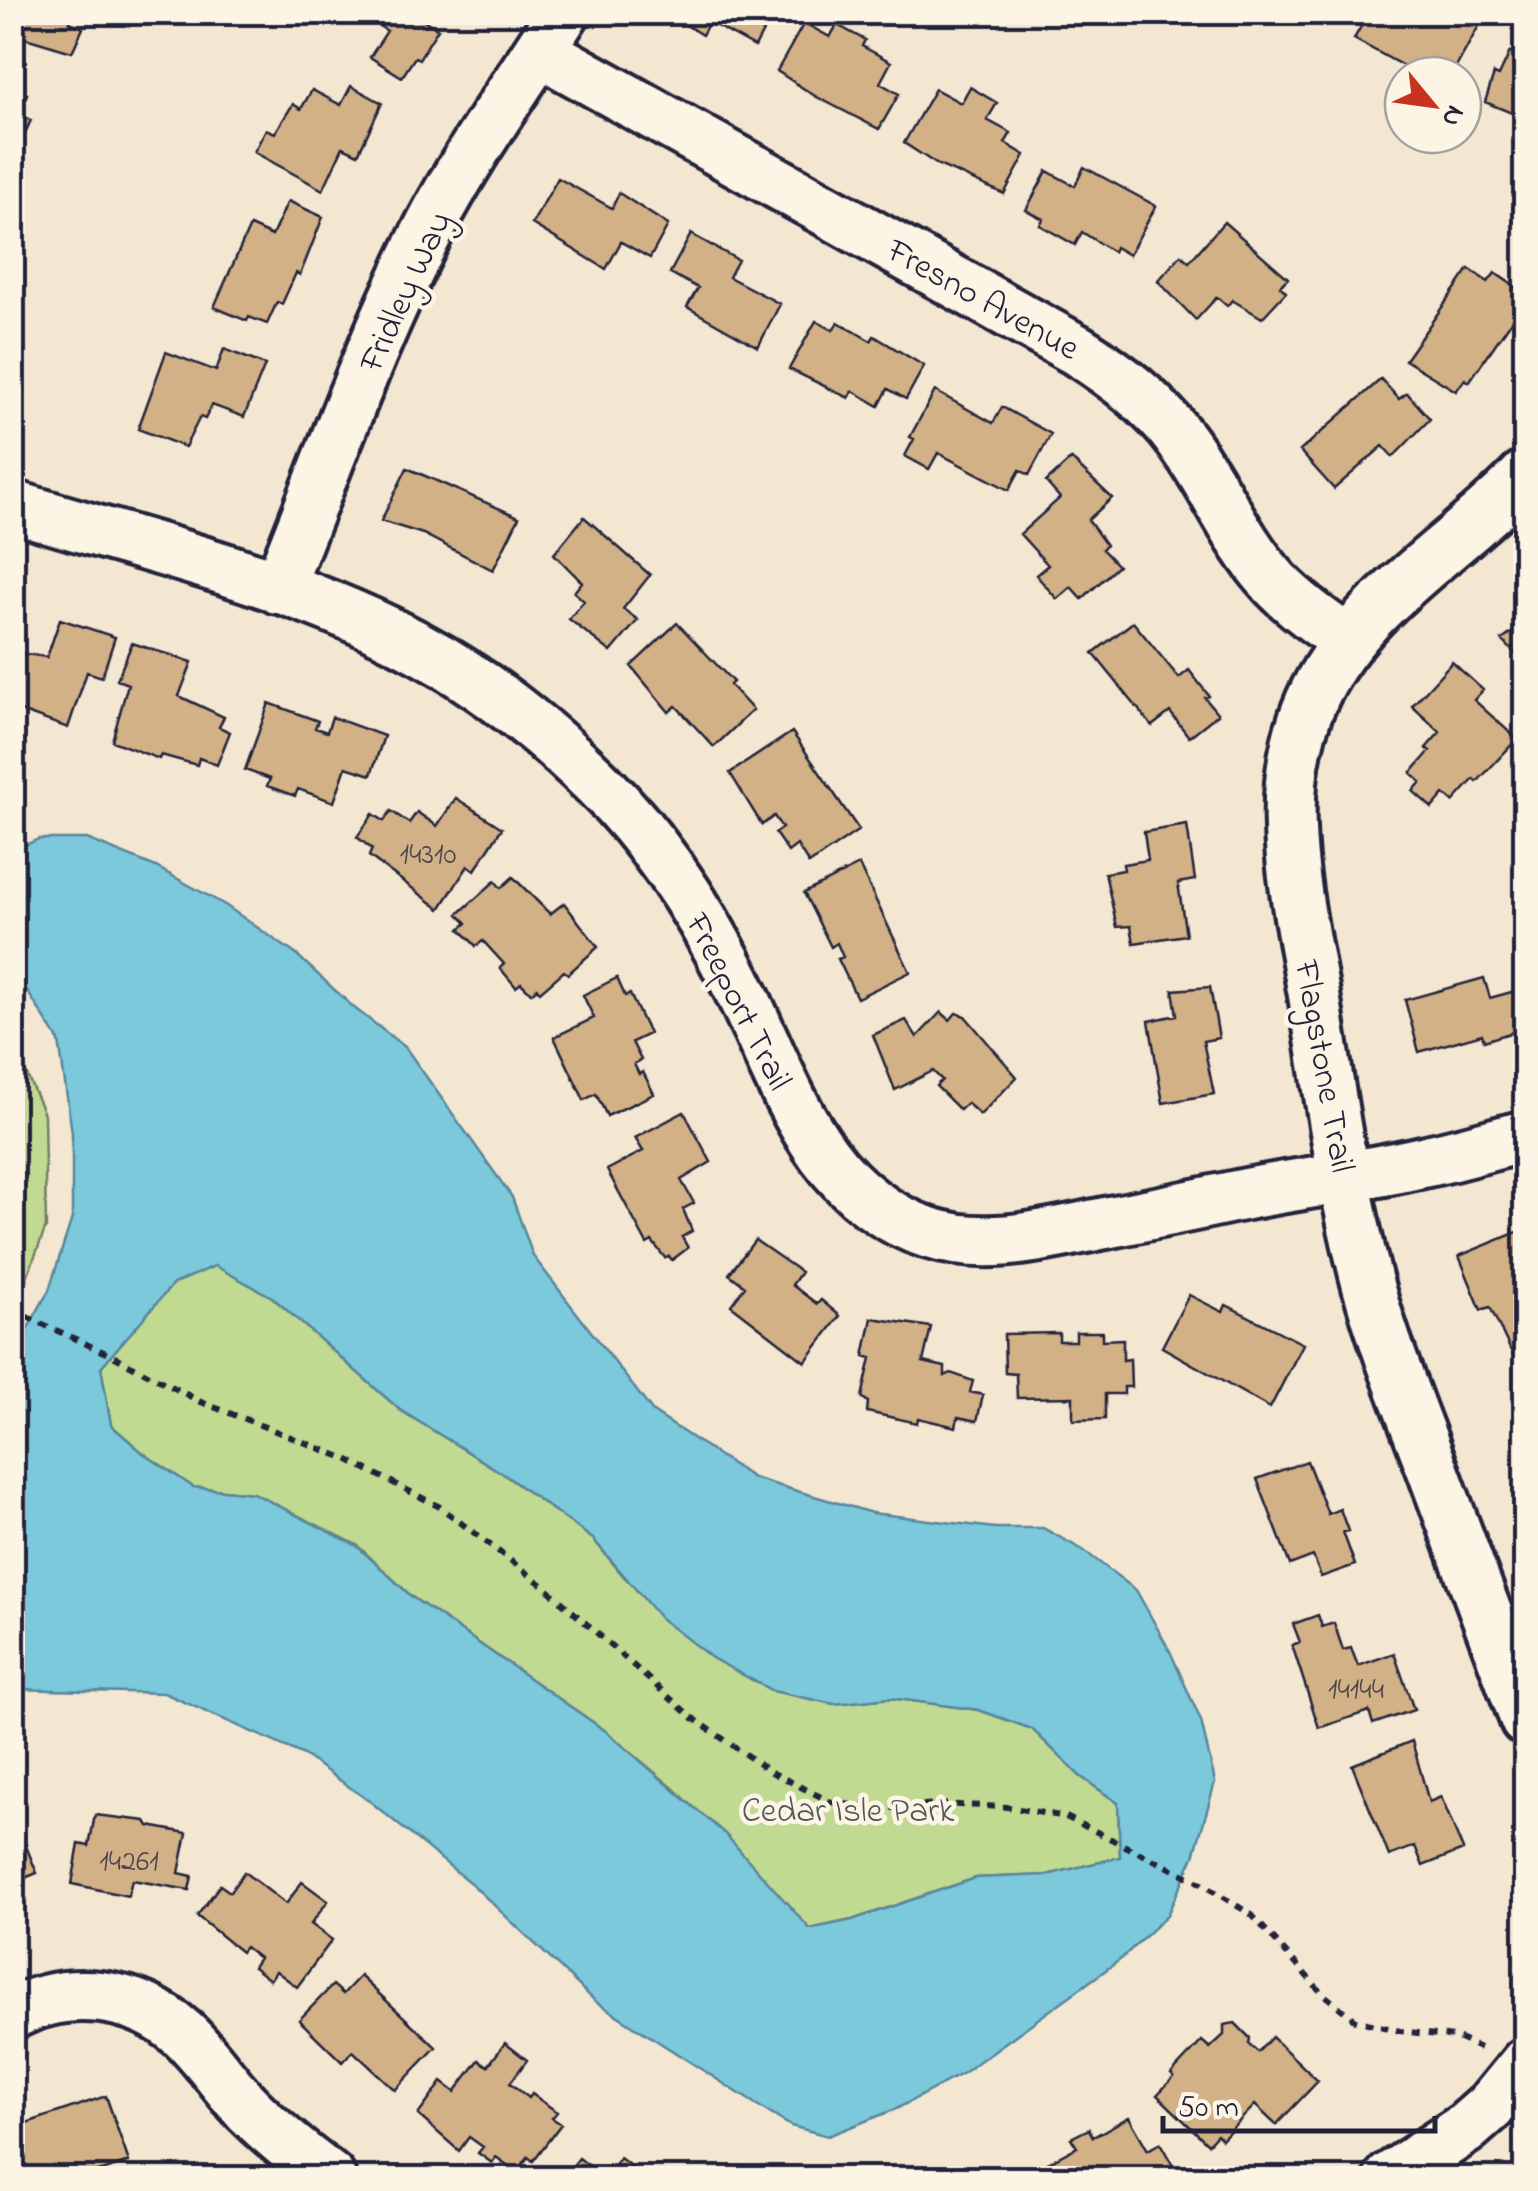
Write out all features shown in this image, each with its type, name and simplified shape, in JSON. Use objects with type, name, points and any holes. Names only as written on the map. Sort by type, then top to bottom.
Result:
[{"type":"street","name":"Fridley Way","points":[[278,588],[409,270],[459,175],[552,32]]},
{"type":"street","name":"Fresno Avenue","points":[[552,32],[1116,374],[1150,404],[1182,442],[1273,582],[1347,640]]},
{"type":"street","name":"Flagstone Trail","points":[[1526,475],[1496,506],[1391,595],[1347,640],[1315,693],[1296,750],[1288,810],[1293,869],[1345,1176],[1368,1286],[1526,1720]]},
{"type":"street","name":"Freeport Trail","points":[[12,506],[278,588],[353,616],[422,649],[489,691],[542,732],[600,785],[651,845],[694,908],[734,978],[795,1110],[822,1157],[843,1182],[896,1220],[964,1240],[1030,1238],[1425,1162],[1526,1136]]},
{"type":"street","points":[[12,2014],[53,1998],[80,1995],[122,2001],[161,2017],[183,2034],[248,2108],[330,2178]]},
{"type":"street","points":[[1390,2178],[1466,2128],[1491,2106],[1503,2055]]},
{"type":"path","points":[[12,1310],[119,1358],[201,1402],[347,1460],[440,1506],[544,1586],[689,1715],[768,1772],[831,1802],[881,1809],[936,1804],[1008,1807],[1066,1818],[1195,1880],[1252,1916],[1322,1994],[1355,2020],[1455,2038],[1503,2055]]},
{"type":"green space","points":[[12,1041],[44,1114],[46,1227],[13,1314]]},
{"type":"green space","name":"Cedar Isle Park","points":[[215,1265],[272,1297],[400,1410],[502,1473],[593,1539],[624,1577],[712,1658],[773,1691],[834,1704],[890,1698],[979,1710],[1032,1729],[1080,1776],[1118,1803],[1120,1857],[1047,1875],[976,1878],[852,1920],[810,1929],[679,1793],[607,1732],[412,1597],[357,1545],[253,1493],[193,1487],[143,1453],[111,1425],[101,1367],[173,1284]]},
{"type":"water","points":[[39,839],[87,839],[156,867],[225,905],[297,955],[353,1007],[405,1047],[512,1197],[533,1256],[653,1412],[753,1478],[872,1513],[995,1528],[1043,1528],[1083,1550],[1136,1590],[1170,1651],[1201,1721],[1215,1782],[1194,1856],[1167,1915],[1121,1959],[963,2073],[896,2109],[828,2136],[791,2126],[595,2001],[474,1886],[372,1803],[304,1755],[164,1693],[13,1689],[13,1355],[49,1290],[72,1218],[72,1133],[59,1041],[13,969],[13,850]],"holes":[[[215,1266],[272,1297],[400,1410],[502,1473],[593,1539],[660,1618],[712,1658],[773,1691],[834,1704],[890,1698],[979,1710],[1032,1729],[1080,1776],[1118,1803],[1120,1857],[1047,1875],[976,1878],[852,1920],[810,1929],[725,1834],[607,1732],[412,1597],[357,1546],[253,1493],[193,1487],[143,1453],[111,1425],[101,1367],[173,1284]]]},
{"type":"building","points":[[12,12],[74,12],[70,22],[83,28],[72,52],[12,34]]},
{"type":"building","points":[[357,12],[426,12],[422,19],[438,29],[402,77],[370,57],[387,31]]},
{"type":"building","points":[[665,12],[773,12],[755,47],[709,22],[702,35]]},
{"type":"building","points":[[1369,12],[1463,12],[1481,22],[1463,55],[1383,55],[1354,39]]},
{"type":"building","points":[[804,23],[830,37],[837,25],[865,40],[862,46],[891,62],[880,83],[899,94],[879,129],[777,71]]},
{"type":"building","points":[[1510,52],[1526,59],[1526,119],[1485,102],[1494,74],[1499,76]]},
{"type":"building","points":[[351,86],[382,103],[358,154],[343,147],[323,190],[254,152],[266,129],[275,133],[293,104],[301,109],[312,90],[341,105]]},
{"type":"building","points":[[970,87],[997,103],[987,120],[1011,133],[1005,143],[1025,155],[1004,194],[936,164],[904,143],[935,89],[961,103]]},
{"type":"building","points":[[12,88],[27,94],[18,114],[31,120],[12,162]]},
{"type":"building","points":[[1084,167],[1156,206],[1129,255],[1115,247],[1113,252],[1082,232],[1075,245],[1040,225],[1043,219],[1026,210],[1047,171],[1075,186]]},
{"type":"building","points":[[558,178],[612,208],[619,193],[668,225],[650,258],[621,242],[606,269],[532,224]]},
{"type":"building","points":[[288,201],[323,217],[300,275],[296,273],[282,304],[277,302],[267,324],[249,317],[247,321],[214,307],[250,226],[272,236]]},
{"type":"building","points":[[1224,222],[1288,278],[1280,286],[1286,292],[1262,318],[1232,300],[1227,306],[1217,297],[1196,320],[1158,281],[1181,255],[1189,262]]},
{"type":"building","points":[[691,234],[738,260],[729,277],[780,304],[758,347],[687,307],[698,288],[670,273]]},
{"type":"building","points":[[1469,269],[1488,282],[1495,273],[1526,294],[1526,300],[1469,382],[1465,379],[1456,391],[1405,360]]},
{"type":"building","points":[[816,321],[833,330],[838,322],[871,341],[874,336],[924,366],[906,399],[888,389],[879,406],[853,391],[849,398],[789,369]]},
{"type":"building","points":[[224,349],[265,365],[244,417],[212,405],[205,419],[200,417],[185,447],[138,429],[166,352],[216,371]]},
{"type":"building","points":[[1381,379],[1399,399],[1407,393],[1430,419],[1393,457],[1383,446],[1334,489],[1300,451]]},
{"type":"building","points":[[935,391],[993,423],[1002,407],[1051,434],[1029,475],[1020,470],[1009,490],[938,453],[929,469],[905,456],[914,439],[910,437]]},
{"type":"building","points":[[1071,459],[1112,498],[1088,520],[1106,545],[1102,549],[1118,566],[1082,599],[1071,587],[1057,599],[1036,575],[1048,565],[1020,534],[1060,498],[1046,482]]},
{"type":"building","points":[[407,468],[519,517],[493,570],[423,534],[381,521]]},
{"type":"building","points":[[584,517],[650,575],[623,609],[638,620],[611,652],[569,619],[584,601],[574,592],[582,582],[554,554]]},
{"type":"building","points":[[60,619],[115,637],[102,677],[87,672],[68,728],[12,708],[12,652],[47,657]]},
{"type":"building","points":[[1133,622],[1179,678],[1189,670],[1218,714],[1189,737],[1170,712],[1152,726],[1093,653]]},
{"type":"building","points":[[677,623],[733,682],[730,685],[753,710],[714,747],[676,706],[669,712],[631,666]]},
{"type":"building","points":[[1526,623],[1526,665],[1502,640]]},
{"type":"building","points":[[132,643],[192,662],[179,696],[224,717],[219,727],[230,732],[217,765],[199,758],[197,765],[161,755],[159,759],[112,741],[128,684],[117,680]]},
{"type":"building","points":[[1452,662],[1483,690],[1474,700],[1517,739],[1453,802],[1444,794],[1432,808],[1413,791],[1421,782],[1411,773],[1440,732],[1412,706]]},
{"type":"building","points":[[269,703],[318,721],[315,728],[327,732],[332,717],[384,736],[371,775],[346,767],[334,802],[298,789],[295,796],[267,786],[270,779],[245,770]]},
{"type":"building","points":[[792,732],[859,830],[809,864],[797,845],[788,852],[775,833],[782,828],[774,816],[762,825],[730,773]]},
{"type":"building","points":[[456,798],[502,828],[475,870],[468,866],[440,909],[369,856],[372,849],[357,837],[373,814],[384,821],[391,811],[409,823],[417,812],[437,826]]},
{"type":"building","points":[[1187,825],[1195,880],[1178,883],[1186,935],[1134,943],[1131,926],[1117,927],[1105,873],[1124,870],[1123,864],[1148,860],[1144,832]]},
{"type":"building","points":[[859,865],[910,972],[857,998],[838,959],[843,957],[837,943],[831,947],[804,893]]},
{"type":"building","points":[[513,877],[550,914],[564,903],[598,947],[540,992],[537,988],[531,993],[521,983],[516,987],[500,968],[504,964],[483,941],[476,946],[460,929],[467,923],[458,914],[495,881],[501,888]]},
{"type":"building","points":[[617,978],[625,996],[630,994],[649,1034],[632,1042],[641,1060],[634,1064],[639,1074],[643,1072],[654,1094],[607,1116],[596,1094],[584,1100],[554,1037],[594,1018],[583,995]]},
{"type":"building","points":[[1484,978],[1490,998],[1526,988],[1526,1028],[1484,1041],[1482,1034],[1419,1052],[1405,1000]]},
{"type":"building","points":[[1210,987],[1219,1038],[1203,1041],[1214,1094],[1163,1103],[1149,1021],[1177,1015],[1173,990]]},
{"type":"building","points":[[941,1012],[950,1020],[956,1013],[965,1016],[1017,1077],[980,1115],[967,1103],[960,1110],[936,1086],[942,1080],[933,1071],[895,1090],[873,1035],[906,1020],[917,1037]]},
{"type":"building","points":[[684,1112],[711,1162],[681,1180],[694,1203],[683,1209],[692,1231],[682,1237],[688,1248],[672,1260],[669,1256],[665,1258],[652,1241],[647,1244],[607,1170],[643,1151],[635,1138]]},
{"type":"building","points":[[1522,1230],[1526,1239],[1526,1348],[1512,1353],[1490,1307],[1481,1310],[1459,1256]]},
{"type":"building","points":[[755,1240],[801,1272],[792,1285],[817,1304],[821,1300],[840,1316],[805,1362],[731,1305],[745,1286],[729,1274]]},
{"type":"building","points":[[1189,1295],[1223,1312],[1226,1305],[1303,1344],[1270,1408],[1162,1347]]},
{"type":"building","points":[[872,1318],[931,1327],[923,1362],[945,1367],[945,1376],[951,1373],[973,1381],[970,1392],[983,1395],[977,1421],[958,1417],[956,1427],[867,1412],[868,1402],[862,1397],[871,1358],[864,1356]]},
{"type":"building","points":[[1076,1332],[1102,1332],[1102,1340],[1123,1339],[1123,1360],[1130,1359],[1131,1387],[1124,1387],[1124,1394],[1105,1394],[1105,1419],[1073,1420],[1073,1397],[1017,1398],[1016,1374],[1005,1373],[1004,1334],[1059,1333],[1059,1341],[1076,1341]]},
{"type":"building","points":[[1526,1386],[1526,1440],[1518,1420],[1523,1418],[1516,1390]]},
{"type":"building","points":[[1307,1461],[1328,1514],[1340,1509],[1348,1531],[1343,1532],[1355,1565],[1321,1577],[1313,1556],[1290,1565],[1257,1479]]},
{"type":"building","points":[[1318,1615],[1322,1627],[1334,1623],[1343,1650],[1351,1648],[1358,1666],[1394,1653],[1414,1710],[1373,1724],[1369,1711],[1319,1728],[1292,1645],[1300,1642],[1293,1624]]},
{"type":"building","points":[[1412,1741],[1429,1802],[1441,1797],[1463,1850],[1423,1866],[1415,1846],[1389,1856],[1352,1765]]},
{"type":"building","points":[[95,1815],[146,1821],[149,1826],[187,1833],[179,1873],[192,1876],[189,1890],[132,1880],[128,1896],[72,1884],[79,1844],[89,1846]]},
{"type":"building","points":[[12,1836],[16,1844],[24,1841],[37,1873],[15,1882],[18,1890],[12,1892]]},
{"type":"building","points":[[244,1872],[286,1904],[302,1882],[328,1901],[311,1924],[332,1940],[297,1987],[276,1971],[270,1980],[253,1967],[259,1958],[245,1947],[241,1952],[197,1916],[220,1885],[230,1892]]},
{"type":"building","points":[[360,1976],[436,2047],[395,2090],[353,2051],[342,2062],[299,2020],[333,1985],[343,1994]]},
{"type":"building","points":[[1235,2023],[1258,2052],[1272,2037],[1318,2081],[1276,2125],[1255,2105],[1222,2139],[1217,2134],[1208,2144],[1157,2095],[1202,2041],[1210,2048],[1224,2035],[1224,2025]]},
{"type":"building","points":[[505,2043],[527,2060],[510,2083],[557,2112],[552,2118],[561,2124],[533,2161],[528,2157],[517,2172],[496,2157],[492,2163],[478,2153],[483,2147],[469,2137],[459,2151],[418,2115],[442,2082],[455,2092],[479,2060],[488,2066]]},
{"type":"building","points":[[106,2096],[129,2162],[80,2178],[42,2178],[39,2171],[12,2178],[12,2128]]},
{"type":"building","points":[[1129,2117],[1148,2150],[1160,2143],[1180,2178],[1046,2178],[1040,2167],[1077,2147],[1071,2138],[1089,2129],[1093,2137]]},
{"type":"building","points":[[579,2158],[604,2177],[563,2178]]},
{"type":"building","points":[[620,2158],[645,2177],[605,2177]]}]
